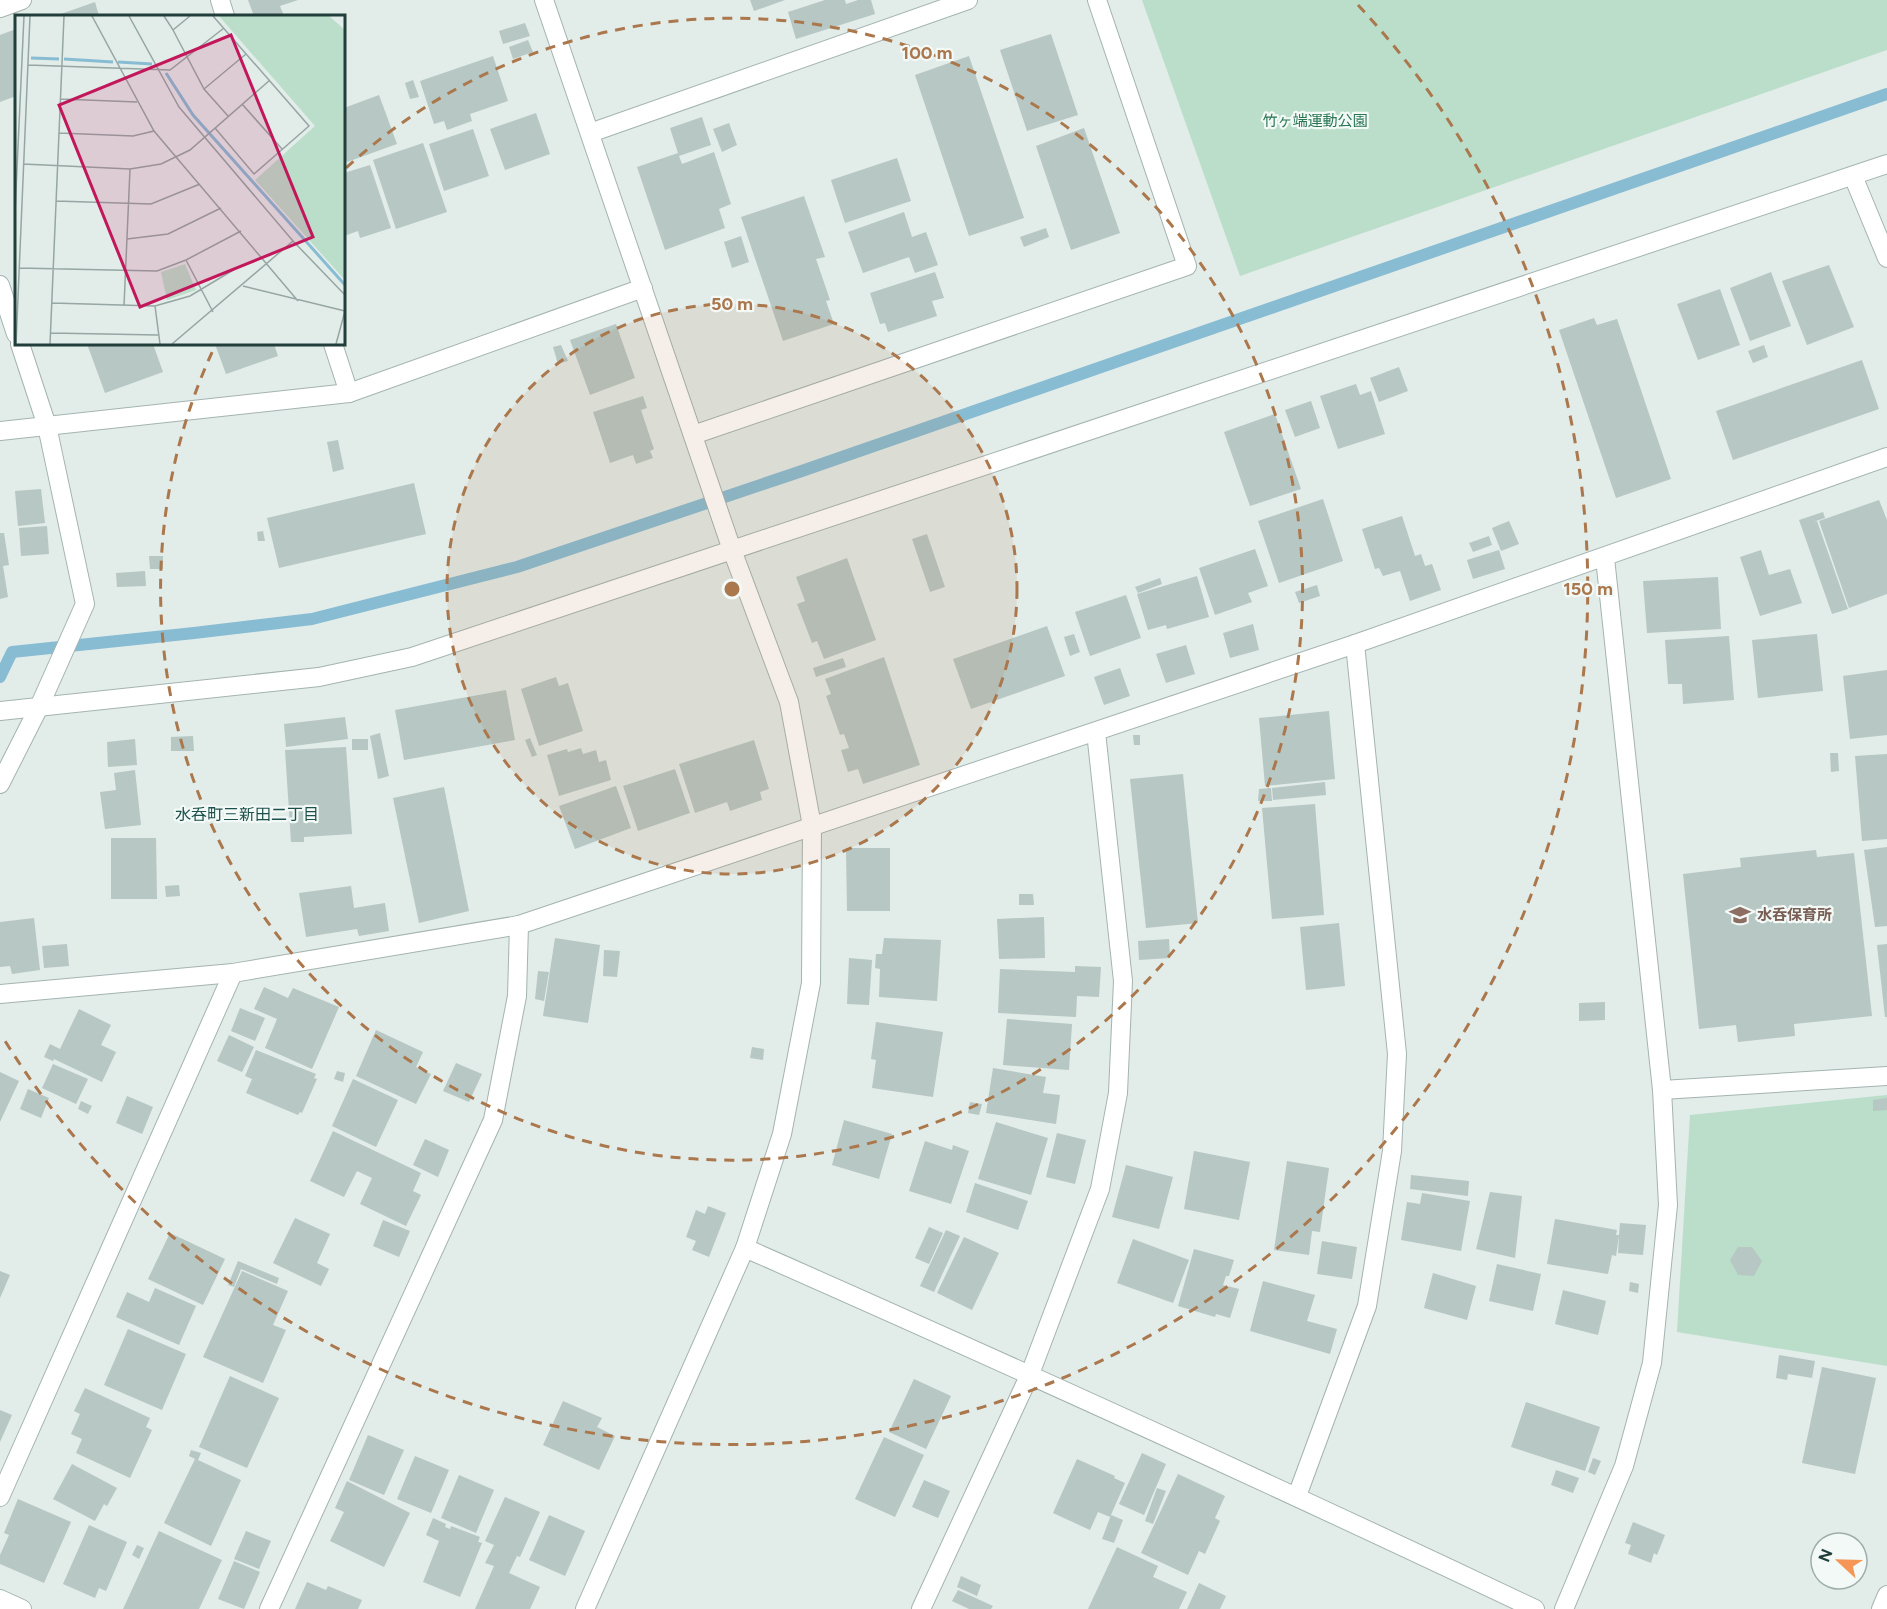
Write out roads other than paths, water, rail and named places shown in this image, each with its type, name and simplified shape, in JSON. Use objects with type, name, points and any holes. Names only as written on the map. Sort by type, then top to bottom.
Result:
[{"type":"street","points":[[0,8],[22,0]]},
{"type":"street","points":[[220,0],[225,15]]},
{"type":"street","points":[[544,0],[732,550],[789,702],[812,825],[811,983],[782,1134],[745,1248],[585,1609]]},
{"type":"street","points":[[590,133],[968,0]]},
{"type":"street","points":[[693,435],[1187,266],[1097,0]]},
{"type":"street","points":[[5,711],[319,677],[412,657],[1887,164]]},
{"type":"street","points":[[1853,176],[1887,258]]},
{"type":"street","points":[[0,285],[15,331]]},
{"type":"street","points":[[0,431],[349,393],[643,288]]},
{"type":"street","points":[[0,784],[39,707],[84,604],[47,426],[20,345]]},
{"type":"street","points":[[333,345],[349,393]]},
{"type":"street","points":[[0,994],[233,973],[519,926],[812,825],[1355,644],[1887,457]]},
{"type":"street","points":[[1564,1609],[1624,1466],[1652,1363],[1668,1204],[1662,1090],[1605,558]]},
{"type":"street","points":[[1297,1496],[1367,1306],[1392,1151],[1397,1054],[1355,644]]},
{"type":"street","points":[[921,1609],[1030,1374],[1100,1189],[1118,1093],[1123,981],[1096,732]]},
{"type":"street","points":[[269,1609],[493,1120],[517,996],[519,926]]},
{"type":"street","points":[[0,1497],[233,973]]},
{"type":"street","points":[[1662,1090],[1887,1076]]},
{"type":"street","points":[[745,1248],[1030,1374],[1297,1496],[1535,1609]]},
{"type":"street","points":[[1881,1609],[1887,1595]]},
{"type":"street","points":[[0,1599],[22,1609]]},
{"type":"waterway","points":[[0,677],[12,652],[312,619],[517,567],[796,473],[1887,94]]},
{"type":"place","name":"水呑保育所","points":[[1740,915]]},
{"type":"district","name":"水呑町三新田二丁目","points":[[247,814]]},
{"type":"park label","name":"竹ヶ端運動公園","points":[[1315,121]]}]
